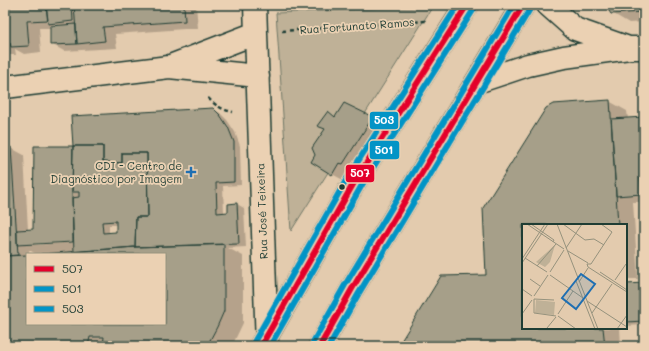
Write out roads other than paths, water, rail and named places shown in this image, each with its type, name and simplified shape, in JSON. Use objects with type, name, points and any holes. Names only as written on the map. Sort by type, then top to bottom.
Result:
[{"type":"street","points":[[5,87],[169,67],[258,76],[255,5]]},
{"type":"street","points":[[320,346],[352,289],[523,5]]},
{"type":"street","points":[[548,5],[575,29],[637,48]]},
{"type":"street","points":[[265,343],[355,181],[463,12]]},
{"type":"street","points":[[169,67],[256,33]]},
{"type":"street","points":[[477,82],[528,65],[564,57],[637,48]]},
{"type":"street","name":"Rua José Teixeira","points":[[258,76],[265,343]]},
{"type":"place","name":"CDI - Centro de Diagnóstico por Imagem","points":[[191,172]]}]
